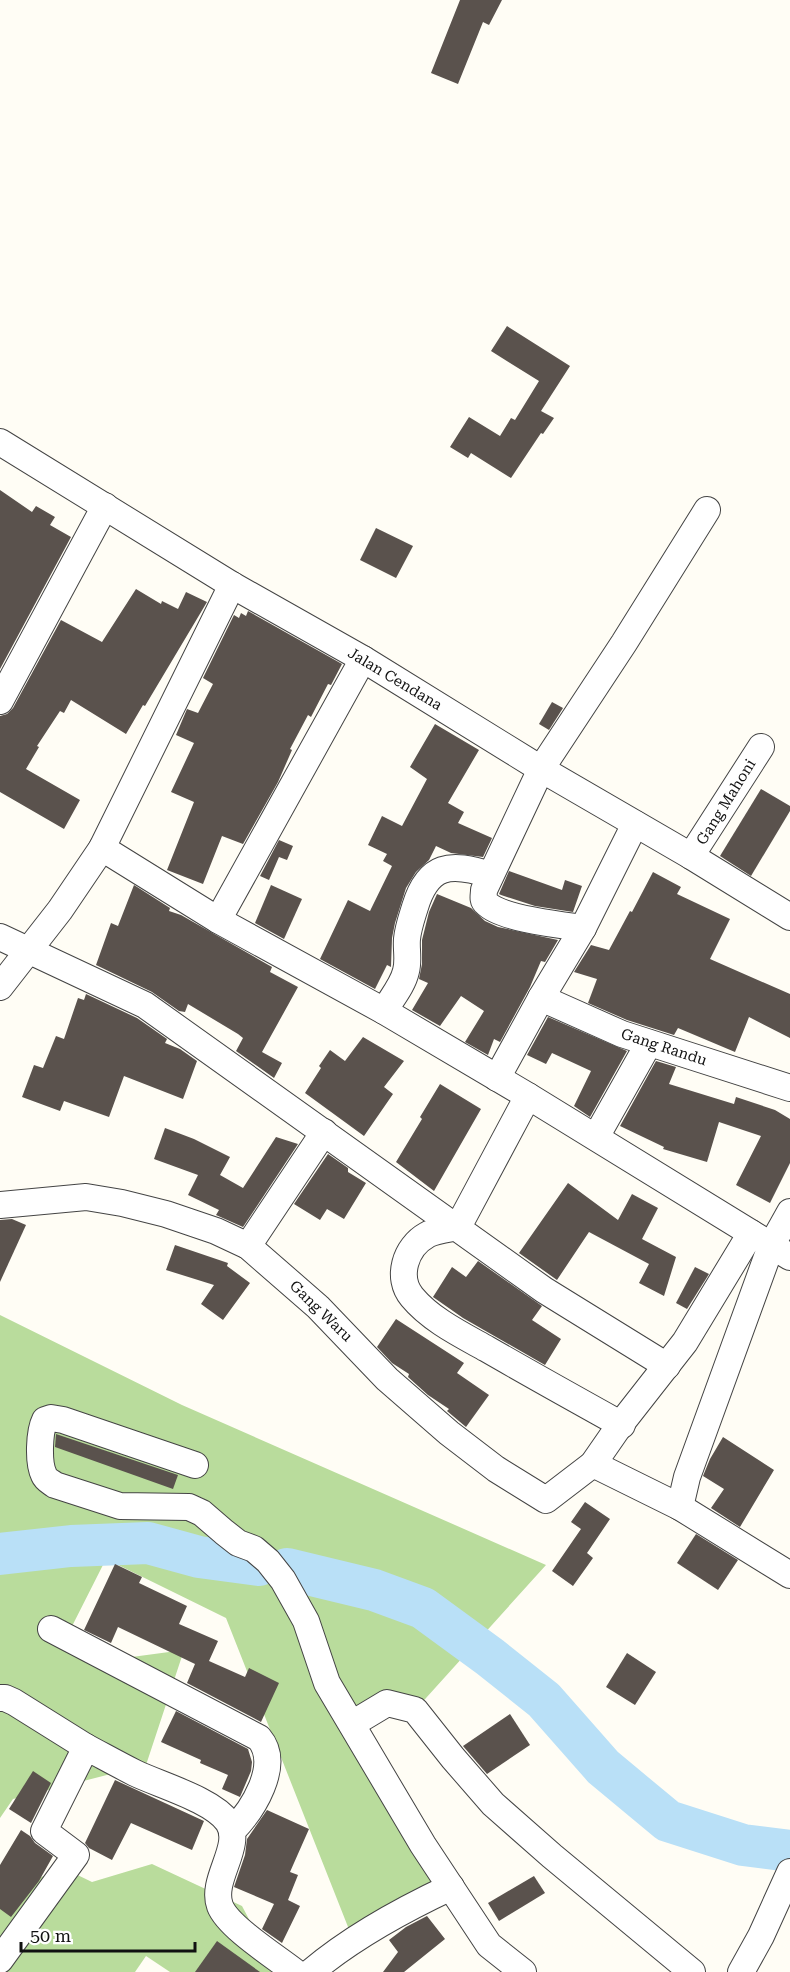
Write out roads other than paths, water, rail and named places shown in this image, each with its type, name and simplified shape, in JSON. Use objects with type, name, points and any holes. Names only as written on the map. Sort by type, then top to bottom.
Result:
[{"type":"street","name":"Jalan Cendana","points":[[0,442],[232,585],[363,659],[541,769],[691,856],[790,917]]},
{"type":"street","points":[[0,701],[105,506]]},
{"type":"street","points":[[583,928],[507,914],[486,904],[483,898],[484,890],[541,769],[624,643],[707,510]]},
{"type":"street","points":[[0,987],[60,910],[102,848],[232,585]]},
{"type":"street","points":[[218,920],[363,659]]},
{"type":"street","name":"Gang Mahoni","points":[[691,856],[761,747]]},
{"type":"street","points":[[497,1078],[583,928],[635,824]]},
{"type":"street","points":[[102,848],[218,920],[384,1011],[528,1096],[771,1245]]},
{"type":"street","points":[[384,1011],[407,970],[407,939],[410,926],[419,892],[431,875],[457,868],[490,875]]},
{"type":"street","points":[[0,937],[145,1005],[544,1290],[667,1366]]},
{"type":"street","name":"Gang Randu","points":[[541,998],[622,1034],[790,1088]]},
{"type":"street","points":[[596,1137],[649,1043]]},
{"type":"street","points":[[528,1096],[458,1227],[428,1234],[416,1243],[404,1266],[404,1282],[411,1296],[427,1312],[465,1337],[622,1425]]},
{"type":"street","points":[[248,1246],[324,1132]]},
{"type":"street","name":"Gang Waru","points":[[0,1205],[86,1197],[166,1214],[216,1230],[248,1246],[318,1307],[387,1379],[449,1433],[496,1469],[526,1488],[546,1500],[593,1464]]},
{"type":"street","points":[[680,1507],[687,1477],[771,1245],[790,1212]]},
{"type":"street","points":[[771,1245],[685,1342],[593,1464],[680,1507],[790,1575]]},
{"type":"street","points":[[195,1466],[63,1420],[51,1418],[45,1420],[42,1426],[40,1436],[43,1473],[47,1480],[55,1485],[120,1506],[189,1507],[202,1513],[238,1543],[262,1554],[283,1580],[306,1621],[319,1655],[323,1674],[416,1835],[489,1945],[523,1972]]},
{"type":"street","points":[[51,1629],[259,1738],[267,1750],[268,1757],[262,1785],[253,1805],[232,1832],[228,1856],[219,1884],[220,1906],[225,1916],[239,1929],[295,1972]]},
{"type":"street","points":[[0,1698],[14,1701],[86,1747],[136,1773],[213,1808],[228,1823],[232,1832]]},
{"type":"street","points":[[352,1724],[387,1703],[415,1710],[493,1804],[552,1857],[692,1972]]},
{"type":"street","points":[[0,1960],[76,1855],[44,1831],[86,1747]]},
{"type":"street","points":[[741,1972],[761,1936],[790,1872]]},
{"type":"street","points":[[311,1972],[357,1938],[451,1887]]},
{"type":"waterway","points":[[0,1554],[71,1546],[148,1543],[199,1557],[259,1565]]},
{"type":"waterway","points":[[287,1569],[374,1590],[423,1608],[544,1700],[603,1767],[668,1821],[743,1845],[790,1851]]}]
